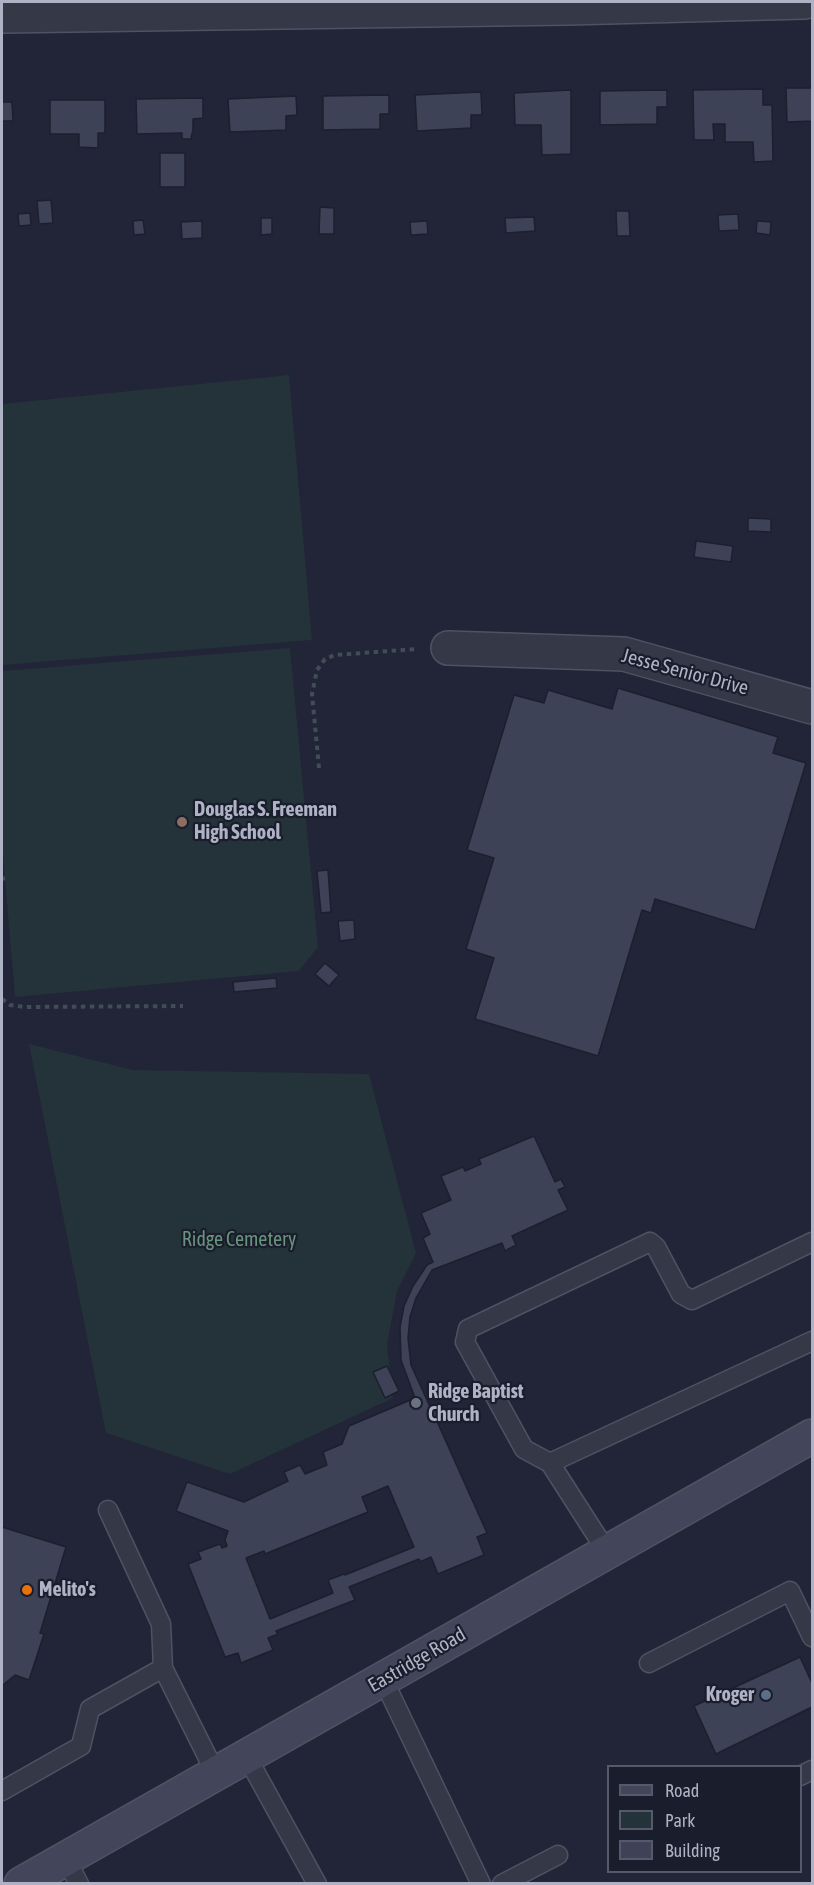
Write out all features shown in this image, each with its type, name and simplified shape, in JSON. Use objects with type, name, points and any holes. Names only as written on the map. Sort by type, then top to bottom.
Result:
[{"type":"main road","name":"Eastridge Road","points":[[21,1884],[73,1871],[216,1774],[813,1436]]},
{"type":"street","points":[[2,16],[568,8],[806,2]]},
{"type":"street","name":"Jesse Senior Drive","points":[[448,648],[624,654],[813,707]]},
{"type":"lane","points":[[607,1552],[550,1463],[524,1449],[465,1342],[468,1329],[650,1242],[656,1247],[681,1294],[692,1300],[813,1242]]},
{"type":"lane","points":[[550,1463],[813,1341]]},
{"type":"lane","points":[[108,1510],[161,1624],[163,1668],[216,1774]]},
{"type":"lane","points":[[649,1663],[790,1591],[813,1637]]},
{"type":"lane","points":[[2,1791],[81,1746],[90,1709],[163,1668]]},
{"type":"lane","points":[[383,1679],[481,1884]]},
{"type":"lane","points":[[247,1757],[317,1884]]},
{"type":"lane","points":[[502,1884],[558,1855]]},
{"type":"path","points":[[319,768],[312,694],[317,670],[325,659],[335,654],[448,648]]},
{"type":"path","points":[[2,999],[10,1005],[25,1007],[183,1006]]},
{"type":"green space","points":[[289,375],[312,640],[2,665],[2,404]]},
{"type":"green space","points":[[290,648],[318,947],[299,971],[15,997],[2,845],[2,671]]},
{"type":"green space","name":"Ridge Cemetery","points":[[29,1044],[133,1070],[369,1074],[416,1253],[397,1291],[387,1345],[393,1398],[230,1474],[106,1433]]},
{"type":"building","points":[[786,88],[812,88],[812,121],[787,122]]},
{"type":"building","points":[[763,89],[763,105],[772,105],[773,161],[754,162],[753,142],[725,142],[725,124],[713,124],[714,140],[694,140],[693,90]]},
{"type":"building","points":[[571,90],[571,154],[542,155],[541,125],[515,125],[514,93]]},
{"type":"building","points":[[667,90],[667,107],[657,107],[657,124],[600,125],[600,91]]},
{"type":"building","points":[[481,92],[482,115],[471,115],[471,128],[417,131],[415,95]]},
{"type":"building","points":[[389,95],[389,114],[380,114],[380,129],[323,130],[323,96]]},
{"type":"building","points":[[296,96],[297,115],[286,116],[286,130],[230,132],[228,99]]},
{"type":"building","points":[[203,98],[203,118],[193,119],[191,139],[182,139],[182,133],[137,134],[136,99]]},
{"type":"building","points":[[50,100],[105,100],[105,133],[98,133],[98,148],[79,147],[79,134],[50,134]]},
{"type":"building","points":[[2,102],[12,102],[13,121],[2,121]]},
{"type":"building","points":[[160,153],[185,153],[185,187],[160,187]]},
{"type":"building","points":[[51,200],[53,223],[39,224],[37,201]]},
{"type":"building","points":[[320,207],[334,208],[334,234],[319,234]]},
{"type":"building","points":[[616,211],[629,211],[630,236],[617,236]]},
{"type":"building","points":[[30,213],[31,225],[19,226],[18,214]]},
{"type":"building","points":[[738,214],[739,230],[719,231],[718,215]]},
{"type":"building","points":[[534,217],[535,231],[506,233],[505,218]]},
{"type":"building","points":[[261,218],[272,218],[272,234],[261,235]]},
{"type":"building","points":[[143,220],[145,234],[134,235],[133,221]]},
{"type":"building","points":[[202,221],[202,238],[182,239],[181,222]]},
{"type":"building","points":[[427,221],[428,234],[411,235],[410,222]]},
{"type":"building","points":[[757,221],[771,222],[770,235],[756,233]]},
{"type":"building","points":[[748,518],[771,519],[771,532],[748,531]]},
{"type":"building","points":[[696,541],[733,546],[731,562],[694,557]]},
{"type":"building","points":[[618,688],[778,737],[773,753],[806,763],[755,930],[655,899],[651,913],[642,910],[598,1056],[475,1019],[494,958],[466,949],[494,858],[467,850],[514,695],[544,703],[548,690],[612,709]]},
{"type":"building","points":[[328,870],[331,912],[321,913],[317,871]]},
{"type":"building","points":[[354,920],[355,939],[340,941],[338,921]]},
{"type":"building","points":[[325,963],[339,975],[329,986],[315,974]]},
{"type":"building","points":[[276,978],[277,988],[234,992],[233,982]]},
{"type":"building","name":"Ridge Baptist Church","points":[[534,1136],[555,1182],[561,1179],[565,1187],[558,1190],[568,1210],[512,1236],[516,1245],[505,1251],[502,1243],[432,1270],[416,1298],[410,1317],[408,1338],[411,1365],[432,1411],[438,1409],[441,1414],[435,1417],[487,1533],[477,1537],[484,1555],[438,1574],[431,1557],[420,1562],[419,1559],[349,1587],[355,1600],[276,1631],[278,1634],[268,1638],[273,1650],[241,1663],[238,1653],[225,1657],[188,1564],[201,1559],[198,1552],[220,1544],[222,1548],[227,1546],[225,1540],[228,1531],[176,1511],[187,1482],[244,1502],[288,1481],[284,1472],[300,1465],[305,1474],[327,1465],[323,1452],[342,1444],[349,1426],[415,1398],[401,1360],[400,1327],[404,1306],[413,1286],[427,1265],[433,1262],[423,1238],[430,1234],[421,1213],[451,1200],[441,1176],[463,1167],[465,1171],[481,1164],[479,1159]],"holes":[[[388,1486],[414,1547],[328,1580],[333,1593],[270,1619],[246,1558],[264,1551],[265,1554],[368,1512],[362,1497]]]},
{"type":"building","points":[[387,1366],[399,1391],[385,1398],[373,1372]]},
{"type":"building","name":"Melito's","points":[[2,1527],[66,1547],[40,1633],[44,1634],[29,1680],[15,1675],[3,1685],[2,1685]]},
{"type":"building","name":"Kroger","points":[[800,1657],[812,1683],[812,1707],[716,1754],[694,1706]]},
{"type":"place","name":"Douglas S. Freeman High School","points":[[182,822]]},
{"type":"place","name":"Ridge Baptist Church","points":[[416,1403]]},
{"type":"place","name":"Melito's","points":[[27,1590]]},
{"type":"place","name":"Kroger","points":[[766,1695]]}]
